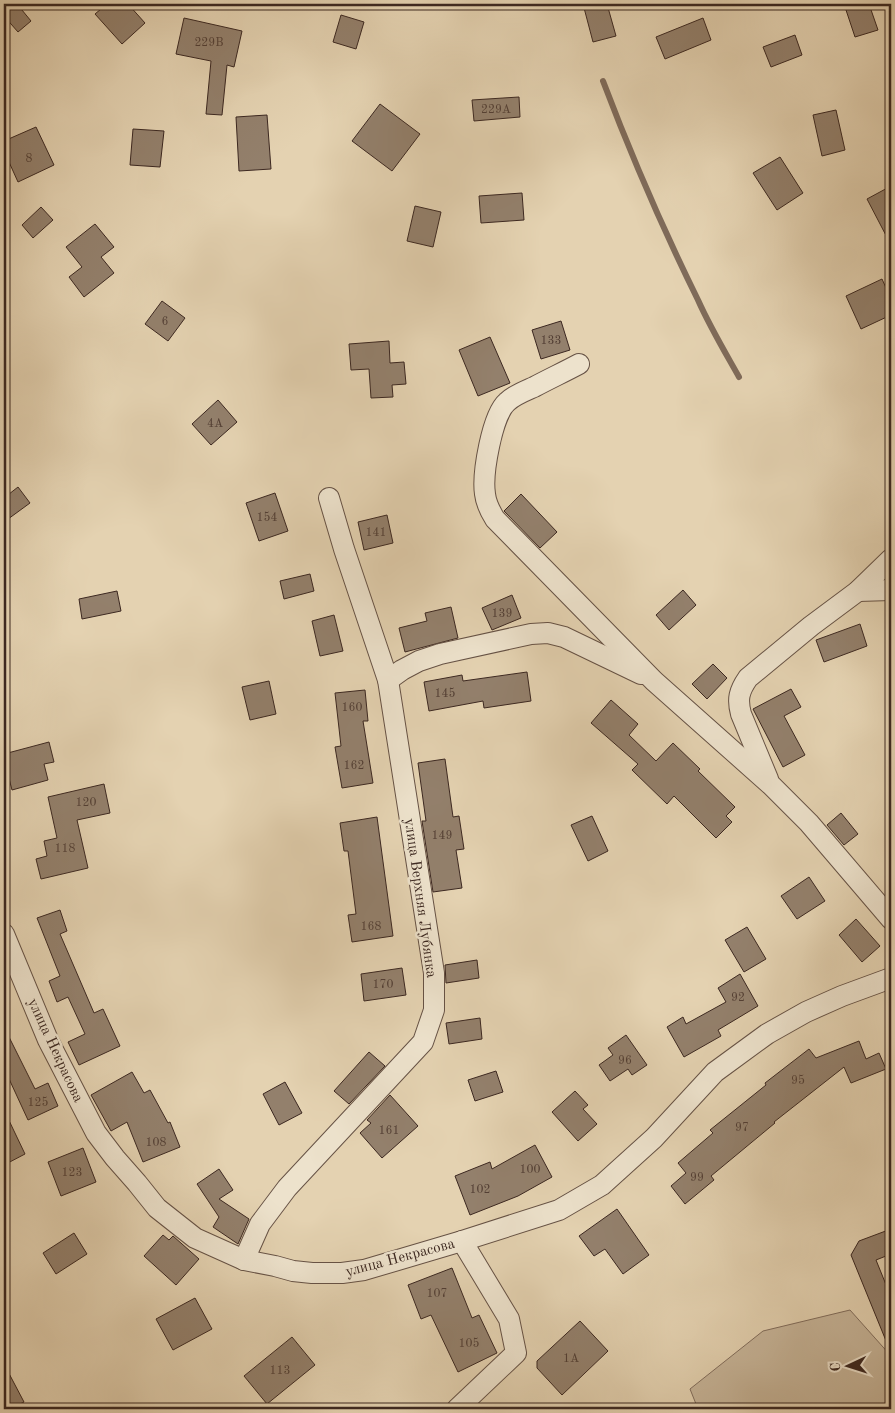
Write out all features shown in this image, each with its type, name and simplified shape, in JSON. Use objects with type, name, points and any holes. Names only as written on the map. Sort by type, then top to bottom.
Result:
[{"type":"street","points":[[579,364],[506,402],[497,415],[484,479],[488,507],[495,519],[654,681],[771,785],[809,823],[891,919]]},
{"type":"street","name":"улица Верхняя Лубянка","points":[[244,1260],[260,1224],[287,1188],[423,1042],[434,1010],[434,973],[388,680],[329,498]]},
{"type":"street","points":[[771,785],[739,706],[741,688],[748,678],[811,626],[858,591],[891,559]]},
{"type":"street","points":[[858,591],[891,590]]},
{"type":"street","points":[[388,680],[419,661],[440,654],[531,634],[548,633],[564,636],[654,681]]},
{"type":"street","name":"улица Некрасова","points":[[4,934],[48,1040],[96,1133],[114,1158],[157,1208],[195,1238],[244,1260],[312,1273],[342,1273],[364,1270],[559,1210],[602,1185],[654,1138],[715,1072],[767,1034],[806,1012],[891,978]]},
{"type":"street","points":[[457,1409],[516,1353],[509,1319],[462,1241]]},
{"type":"shaded area","points":[[850,1310],[891,1356],[891,1409],[698,1409],[690,1389],[763,1331]]},
{"type":"building","points":[[4,4],[17,4],[31,21],[18,32],[4,16]]},
{"type":"building","points":[[107,4],[128,4],[145,23],[122,44],[95,14]]},
{"type":"building","points":[[583,4],[607,4],[616,36],[593,42]]},
{"type":"building","points":[[844,4],[869,4],[878,30],[855,37]]},
{"type":"building","points":[[341,15],[364,22],[356,49],[333,42]]},
{"type":"building","points":[[184,18],[242,31],[234,67],[227,65],[222,115],[206,114],[211,61],[176,54]]},
{"type":"building","points":[[703,18],[711,40],[665,59],[656,37]]},
{"type":"building","points":[[795,35],[802,55],[771,67],[763,47]]},
{"type":"building","points":[[519,97],[520,117],[474,121],[472,100]]},
{"type":"building","points":[[380,104],[420,134],[392,171],[352,141]]},
{"type":"building","points":[[836,110],[845,150],[822,156],[813,115]]},
{"type":"building","points":[[267,115],[271,169],[239,171],[236,117]]},
{"type":"building","points":[[36,127],[54,165],[18,182],[4,151],[4,141]]},
{"type":"building","points":[[133,129],[164,131],[160,167],[130,165]]},
{"type":"building","points":[[780,157],[803,193],[777,210],[753,173]]},
{"type":"building","points":[[891,186],[891,245],[867,199]]},
{"type":"building","points":[[522,193],[524,220],[481,223],[479,196]]},
{"type":"building","points":[[415,206],[441,212],[433,247],[407,241]]},
{"type":"building","points":[[41,207],[53,220],[33,238],[22,225]]},
{"type":"building","points":[[95,224],[114,247],[101,257],[114,273],[84,297],[69,277],[82,267],[66,247]]},
{"type":"building","points":[[882,279],[891,299],[891,315],[861,329],[846,296]]},
{"type":"building","points":[[162,301],[185,318],[168,341],[145,324]]},
{"type":"building","points":[[561,321],[570,350],[541,359],[532,330]]},
{"type":"building","points":[[490,337],[510,383],[478,396],[459,350]]},
{"type":"building","points":[[389,341],[390,363],[404,362],[406,384],[392,385],[393,397],[371,398],[369,369],[351,370],[349,344]]},
{"type":"building","points":[[218,400],[237,422],[211,445],[192,424]]},
{"type":"building","points":[[18,487],[30,503],[4,522],[4,498]]},
{"type":"building","points":[[275,493],[288,531],[259,541],[246,503]]},
{"type":"building","points":[[521,494],[557,532],[540,548],[504,511]]},
{"type":"building","points":[[387,515],[393,543],[364,550],[358,522]]},
{"type":"building","points":[[310,574],[314,591],[284,599],[280,581]]},
{"type":"building","points":[[683,590],[696,605],[669,630],[656,615]]},
{"type":"building","points":[[117,591],[121,611],[82,619],[79,599]]},
{"type":"building","points":[[512,595],[521,618],[492,630],[482,608]]},
{"type":"building","points":[[451,607],[458,638],[405,652],[399,628],[427,621],[425,613]]},
{"type":"building","points":[[334,615],[343,651],[320,656],[312,621]]},
{"type":"building","points":[[860,624],[867,646],[824,662],[816,640]]},
{"type":"building","points":[[713,664],[727,678],[707,699],[692,684]]},
{"type":"building","points":[[527,672],[531,701],[484,708],[483,701],[429,711],[424,682],[462,675],[463,681]]},
{"type":"building","points":[[269,681],[276,714],[250,720],[242,687]]},
{"type":"building","points":[[791,689],[801,707],[784,716],[805,755],[783,767],[753,709]]},
{"type":"building","points":[[365,690],[368,721],[363,721],[373,783],[342,788],[335,747],[341,746],[335,693]]},
{"type":"building","points":[[611,700],[638,724],[629,735],[656,761],[673,743],[700,769],[698,771],[735,807],[726,816],[732,822],[716,838],[674,796],[667,804],[632,770],[638,764],[591,723]]},
{"type":"building","points":[[49,742],[54,762],[44,764],[48,780],[12,790],[4,754]]},
{"type":"building","points":[[445,759],[453,817],[459,816],[464,849],[456,850],[462,888],[433,892],[422,821],[426,821],[418,763]]},
{"type":"building","points":[[104,784],[110,813],[77,820],[88,868],[41,879],[36,859],[47,856],[44,841],[57,838],[48,797]]},
{"type":"building","points":[[841,813],[858,834],[844,845],[827,825]]},
{"type":"building","points":[[592,816],[608,851],[588,861],[571,825]]},
{"type":"building","points":[[377,817],[393,936],[352,942],[348,915],[356,914],[348,851],[344,851],[340,823]]},
{"type":"building","points":[[809,877],[825,901],[797,919],[781,896]]},
{"type":"building","points":[[60,910],[67,931],[60,934],[94,1013],[103,1009],[120,1046],[79,1065],[68,1042],[85,1034],[68,997],[57,1002],[49,981],[60,976],[37,918]]},
{"type":"building","points":[[856,919],[880,946],[862,962],[839,935]]},
{"type":"building","points":[[747,927],[766,959],[744,972],[725,940]]},
{"type":"building","points":[[477,960],[479,978],[446,983],[445,965]]},
{"type":"building","points":[[402,968],[406,995],[364,1001],[361,974]]},
{"type":"building","points":[[740,974],[758,1006],[718,1030],[721,1036],[684,1057],[667,1027],[683,1017],[686,1024],[726,1002],[718,988]]},
{"type":"building","points":[[480,1018],[482,1039],[449,1044],[446,1023]]},
{"type":"building","points":[[4,1027],[35,1089],[48,1083],[58,1106],[28,1120],[4,1068]]},
{"type":"building","points":[[626,1035],[647,1065],[632,1075],[628,1069],[610,1081],[599,1065],[613,1055],[608,1048]]},
{"type":"building","points":[[859,1041],[866,1059],[879,1053],[886,1069],[851,1083],[844,1067],[774,1122],[711,1176],[714,1180],[685,1204],[671,1186],[686,1173],[678,1163],[713,1133],[710,1130],[766,1085],[765,1083],[809,1049],[816,1058]]},
{"type":"building","points":[[369,1052],[385,1066],[349,1104],[334,1091]]},
{"type":"building","points":[[496,1071],[503,1092],[475,1101],[468,1080]]},
{"type":"building","points":[[132,1072],[144,1093],[150,1090],[168,1123],[170,1122],[180,1147],[143,1162],[127,1122],[111,1131],[91,1095]]},
{"type":"building","points":[[285,1082],[302,1113],[279,1125],[263,1094]]},
{"type":"building","points":[[575,1091],[588,1105],[583,1109],[597,1124],[578,1141],[552,1112]]},
{"type":"building","points":[[390,1095],[418,1126],[382,1158],[360,1133],[371,1123],[367,1120]]},
{"type":"building","points":[[4,1110],[25,1154],[4,1165]]},
{"type":"building","points":[[535,1145],[552,1177],[518,1196],[470,1215],[455,1176],[490,1162],[492,1169]]},
{"type":"building","points":[[83,1148],[96,1182],[61,1196],[48,1162]]},
{"type":"building","points":[[219,1169],[233,1190],[219,1199],[249,1219],[238,1244],[213,1227],[219,1217],[197,1184]]},
{"type":"building","points":[[617,1209],[649,1255],[623,1274],[605,1249],[594,1256],[579,1236]]},
{"type":"building","points":[[891,1229],[891,1254],[876,1260],[891,1297],[891,1353],[851,1255],[859,1241]]},
{"type":"building","points":[[74,1233],[87,1254],[56,1274],[43,1253]]},
{"type":"building","points":[[163,1235],[169,1240],[173,1236],[199,1259],[176,1285],[144,1256]]},
{"type":"building","points":[[452,1268],[472,1318],[479,1315],[497,1353],[458,1372],[431,1315],[421,1319],[408,1285]]},
{"type":"building","points":[[195,1298],[212,1329],[173,1350],[156,1319]]},
{"type":"building","points":[[580,1321],[608,1351],[562,1395],[537,1368],[537,1361]]},
{"type":"building","points":[[292,1337],[315,1365],[267,1404],[244,1376]]},
{"type":"building","points":[[4,1364],[24,1402],[10,1409],[4,1409]]},
{"type":"waterway","points":[[603,81],[636,164],[672,246],[708,320],[739,377]]}]
